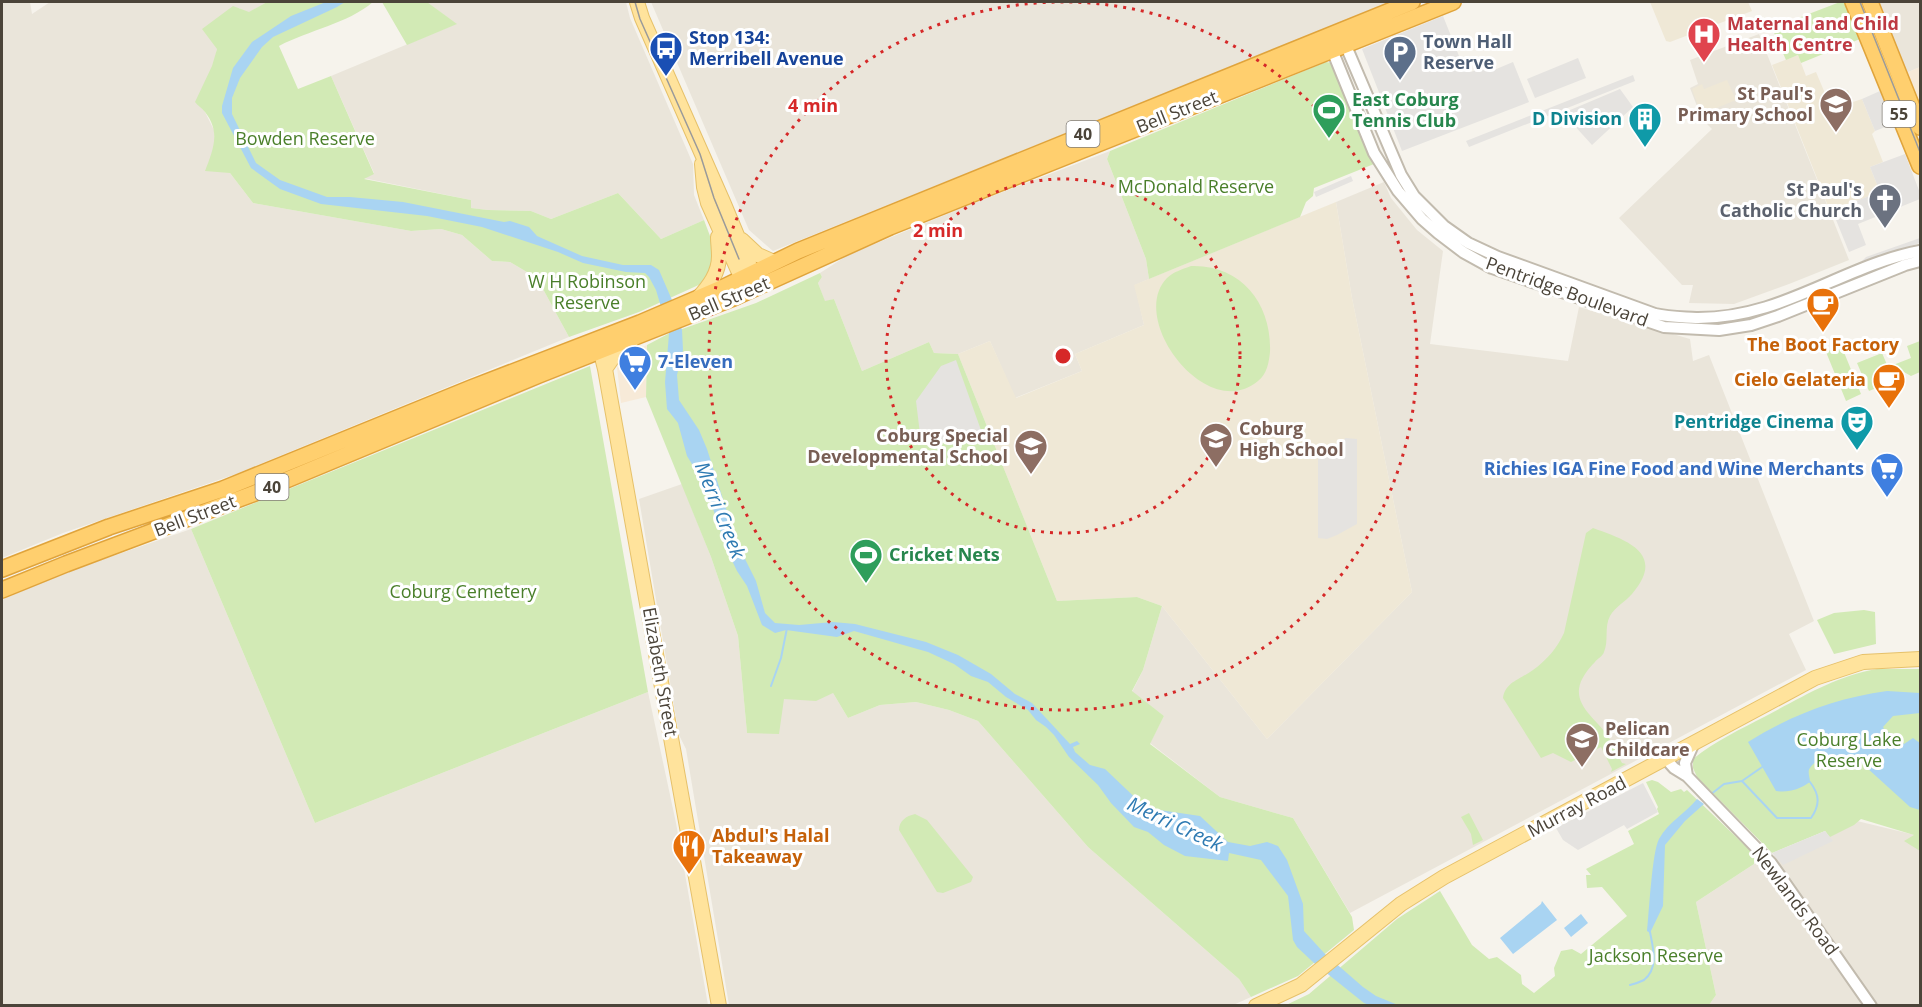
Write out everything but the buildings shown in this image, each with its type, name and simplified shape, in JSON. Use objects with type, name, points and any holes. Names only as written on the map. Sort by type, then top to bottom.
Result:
[{"type":"highway","name":"Bell Street","points":[[2,569],[133,519],[223,489],[471,388],[599,345],[659,322],[750,282],[805,265],[890,227],[1336,41],[1412,2]]},
{"type":"highway","name":"Bell Street","points":[[750,282],[774,262],[798,251],[1336,41],[1453,2]]},
{"type":"highway","name":"55","points":[[1853,2],[1920,166]]},
{"type":"highway","name":"55","points":[[1870,2],[1920,128]]},
{"type":"highway","points":[[798,251],[805,265]]},
{"type":"highway","name":"Bell Street","points":[[2,590],[51,569],[266,489],[599,345],[634,339],[659,322]]},
{"type":"highway","points":[[133,519],[146,535]]},
{"type":"main road","points":[[637,2],[738,237],[750,282]]},
{"type":"main road","points":[[700,150],[706,196],[719,231],[750,282]]},
{"type":"main road","points":[[696,305],[717,271],[719,231]]},
{"type":"main road","points":[[738,237],[758,255],[774,262]]},
{"type":"main road","points":[[605,369],[612,359],[634,339]]},
{"type":"main road","name":"Elizabeth Street","points":[[599,345],[719,1005]]},
{"type":"main road","name":"Murray Road","points":[[1256,1005],[1301,985],[1401,904],[1444,878],[1826,673],[1863,662],[1920,659]]},
{"type":"street","name":"Pentridge Boulevard","points":[[1336,41],[1401,175],[1414,196],[1441,230],[1466,248],[1498,257],[1581,292],[1655,314],[1681,325],[1777,311],[1920,261]]},
{"type":"street","name":"Pentridge Boulevard","points":[[1777,311],[1896,257],[1920,251]]},
{"type":"street","points":[[1689,777],[1685,763],[1693,745]]},
{"type":"street","name":"Newlands Road","points":[[1666,759],[1674,768],[1689,777],[1771,863],[1871,1005]]},
{"type":"shaded area","points":[[2,2],[30,2],[32,14],[50,2],[267,2],[250,12],[244,12],[239,8],[217,49],[204,110],[214,130],[215,142],[230,173],[253,203],[411,231],[441,229],[462,235],[492,261],[510,262],[537,278],[569,337],[236,474],[63,533],[2,558]]},
{"type":"shaded area","points":[[427,2],[626,2],[630,18],[693,164],[694,195],[704,220],[661,239],[618,193],[551,219],[531,211],[470,208],[471,200],[363,178],[374,173],[331,76],[456,24]]},
{"type":"shaded area","points":[[651,2],[1392,2],[773,251],[749,230]]},
{"type":"shaded area","points":[[1650,2],[1748,2],[1752,11],[1670,42],[1666,41]]},
{"type":"shaded area","points":[[1877,2],[1920,2],[1920,67],[1906,73]]},
{"type":"shaded area","points":[[1443,16],[1461,61],[1466,60],[1471,72],[1491,64],[1494,70],[1513,62],[1529,102],[1402,151],[1362,49]]},
{"type":"shaded area","points":[[1759,34],[1849,260],[1734,304],[1689,303],[1693,285],[1682,285],[1619,218],[1712,129],[1702,119],[1690,88],[1698,84],[1690,60]]},
{"type":"shaded area","name":"St Paul's Primary School","points":[[1798,55],[1806,76],[1816,72],[1827,98],[1848,90],[1853,102],[1862,99],[1875,131],[1872,134],[1883,162],[1870,167],[1880,192],[1830,211],[1772,65]]},
{"type":"shaded area","points":[[1578,58],[1586,78],[1535,98],[1527,79]]},
{"type":"shaded area","points":[[1920,67],[1920,110],[1906,73]]},
{"type":"shaded area","points":[[1633,75],[1635,81],[1469,147],[1466,141]]},
{"type":"shaded area","points":[[1727,80],[1736,100],[1704,113],[1699,108],[1692,89],[1702,84],[1704,89]]},
{"type":"shaded area","points":[[1620,89],[1633,107],[1592,145],[1563,113]]},
{"type":"shaded area","points":[[1880,91],[1893,124],[1875,131],[1862,99]]},
{"type":"shaded area","points":[[1110,151],[1107,159],[1146,259],[1149,279],[1135,285],[1144,325],[1075,354],[1082,371],[1015,398],[990,341],[958,354],[934,353],[929,342],[862,371],[834,299],[825,302],[818,283],[822,277],[820,273],[848,255],[974,203]]},
{"type":"shaded area","points":[[1905,154],[1920,193],[1920,199],[1858,224],[1866,245],[1849,252],[1832,210],[1880,192],[1870,167]]},
{"type":"shaded area","points":[[1351,176],[1353,181],[1316,197],[1314,192]]},
{"type":"shaded area","points":[[1384,182],[1391,198],[1417,230],[1443,251],[1430,344],[1568,361],[1579,307],[1690,339],[1693,361],[1709,355],[1814,621],[1789,634],[1806,670],[1350,913],[1293,818],[1220,797],[1150,743],[1164,716],[1132,692],[1143,670],[1162,606],[1267,739],[1412,592],[1352,298],[1336,202]]},
{"type":"shaded area","name":"Coburg High School","points":[[1336,202],[1352,298],[1412,592],[1267,739],[1162,606],[1137,597],[1057,601],[958,354],[990,341],[1016,398],[1082,371],[1075,354],[1144,325],[1134,285]]},
{"type":"shaded area","points":[[1920,238],[1920,243],[1862,261],[1866,257]]},
{"type":"shaded area","name":"7-Eleven","points":[[647,345],[646,397],[621,403],[617,367],[630,353]]},
{"type":"shaded area","points":[[956,360],[982,433],[928,446],[921,442],[916,401],[941,366]]},
{"type":"shaded area","points":[[1345,438],[1357,439],[1357,524],[1327,539],[1318,538],[1318,448],[1342,447]]},
{"type":"shaded area","points":[[682,484],[711,557],[738,636],[747,733],[784,699],[833,693],[848,718],[880,705],[916,702],[949,710],[978,721],[1088,847],[1239,979],[1251,997],[1231,1006],[729,1005],[686,749],[679,735],[639,499]]},
{"type":"shaded area","points":[[191,529],[315,823],[648,692],[676,823],[708,1005],[2,1006],[2,600],[61,574]]},
{"type":"shaded area","points":[[1643,783],[1658,812],[1627,829],[1624,825],[1578,850],[1563,840],[1556,828]]},
{"type":"shaded area","points":[[1857,821],[1915,835],[1920,850],[1920,1005],[1709,1005],[1716,995],[1696,902],[1754,864]]},
{"type":"shaded area","points":[[1825,831],[1833,841],[1783,865],[1772,853]]},
{"type":"green space","points":[[267,2],[373,2],[352,16],[279,46],[298,89],[331,76],[374,174],[364,179],[471,200],[471,208],[531,211],[551,219],[618,193],[661,239],[704,220],[713,244],[714,259],[711,270],[703,283],[639,312],[569,337],[537,278],[510,262],[492,261],[462,235],[441,229],[411,231],[253,203],[230,173],[205,171],[213,148],[213,127],[210,119],[195,102],[212,66],[217,49],[202,29],[233,6],[249,12]]},
{"type":"green space","points":[[382,2],[427,2],[457,24],[407,45]]},
{"type":"green space","points":[[1845,2],[1860,39],[1801,63],[1798,55],[1786,60],[1772,28]]},
{"type":"green space","name":"McDonald Reserve","points":[[1326,62],[1332,63],[1374,164],[1314,188],[1313,196],[1306,202],[1300,217],[1149,279],[1146,259],[1107,159],[1110,151]]},
{"type":"green space","points":[[1191,266],[1209,267],[1225,272],[1238,280],[1250,290],[1266,318],[1270,352],[1267,368],[1258,381],[1238,391],[1217,389],[1196,378],[1178,361],[1165,340],[1157,317],[1157,296],[1167,278]]},
{"type":"green space","points":[[820,273],[822,277],[818,283],[825,301],[834,299],[862,371],[929,342],[934,353],[958,354],[1057,601],[1137,597],[1162,606],[1143,670],[1132,691],[1164,716],[1150,744],[1220,797],[1293,818],[1352,917],[1354,930],[1298,976],[1251,997],[1239,979],[1088,847],[978,721],[949,710],[916,702],[880,705],[848,718],[833,693],[816,701],[784,699],[779,734],[747,733],[738,636],[711,557],[646,397],[647,345],[668,334],[756,303]]},
{"type":"green space","points":[[1920,341],[1920,372],[1911,376],[1902,371],[1897,380],[1869,391],[1857,363],[1882,353],[1888,367],[1911,358],[1907,346]]},
{"type":"green space","points":[[1841,345],[1861,394],[1846,401],[1826,352]]},
{"type":"green space","name":"Coburg Cemetery","points":[[590,366],[648,692],[315,823],[191,529]]},
{"type":"green space","points":[[1593,528],[1629,543],[1644,558],[1645,568],[1642,580],[1632,594],[1610,616],[1603,653],[1585,674],[1579,689],[1581,702],[1609,738],[1622,763],[1626,764],[1611,772],[1612,769],[1601,747],[1571,762],[1553,753],[1541,758],[1503,698],[1510,684],[1543,662],[1564,633],[1586,533]]},
{"type":"green space","points":[[1864,610],[1875,612],[1876,644],[1834,654],[1817,620],[1834,613]]},
{"type":"green space","name":"Coburg Lake Reserve","points":[[1877,669],[1920,669],[1920,851],[1904,841],[1914,835],[1861,819],[1830,837],[1825,831],[1772,853],[1697,777],[1693,768],[1693,759],[1728,736],[1820,688],[1862,672]]},
{"type":"green space","name":"Jackson Reserve","points":[[1652,780],[1671,792],[1687,790],[1754,854],[1754,864],[1696,902],[1716,995],[1709,1005],[1284,1006],[1309,994],[1397,919],[1440,891],[1472,945],[1489,959],[1497,957],[1521,975],[1522,984],[1534,993],[1555,976],[1554,968],[1561,951],[1572,949],[1581,954],[1627,916],[1602,887],[1587,888],[1586,875],[1591,875],[1586,869],[1634,844],[1628,831],[1659,814],[1646,782]]},
{"type":"green space","points":[[1469,813],[1483,840],[1473,845],[1471,834],[1461,817]]},
{"type":"green space","points":[[915,814],[927,820],[973,877],[971,882],[943,893],[937,892],[899,830],[904,819]]},
{"type":"water","points":[[326,2],[345,2],[273,37],[262,47],[240,78],[232,98],[232,114],[256,163],[280,180],[327,197],[403,202],[504,222],[510,221],[529,227],[537,236],[582,256],[623,265],[651,265],[659,270],[682,330],[683,350],[677,375],[679,400],[699,430],[737,543],[756,581],[765,613],[775,623],[855,624],[926,642],[958,655],[991,674],[1015,694],[1032,703],[1070,744],[1077,741],[1080,744],[1073,747],[1075,752],[1090,765],[1105,769],[1146,808],[1200,816],[1228,842],[1250,846],[1267,842],[1278,846],[1287,860],[1303,904],[1304,931],[1325,954],[1363,987],[1376,996],[1398,1005],[1364,1003],[1297,947],[1293,940],[1288,896],[1261,860],[1229,853],[1228,861],[1185,856],[1164,845],[1148,832],[1134,827],[1111,803],[1098,785],[1069,757],[1046,727],[1028,710],[1006,697],[988,682],[971,676],[954,664],[928,652],[854,631],[837,637],[786,630],[775,633],[762,625],[747,586],[727,550],[711,503],[711,495],[687,456],[678,423],[667,409],[665,382],[669,334],[656,290],[645,273],[626,272],[583,263],[558,252],[482,227],[427,216],[321,204],[280,189],[251,168],[222,113],[233,68],[252,42],[291,16]]},
{"type":"water","points":[[1887,691],[1920,693],[1920,713],[1893,716],[1883,727],[1885,731],[1895,735],[1904,744],[1913,738],[1920,743],[1920,810],[1910,807],[1855,757],[1850,756],[1838,755],[1824,758],[1809,769],[1810,782],[1794,790],[1776,791],[1748,742],[1814,709],[1850,698]]},
{"type":"water","points":[[1697,799],[1704,804],[1685,821],[1665,845],[1663,906],[1650,933],[1647,931],[1653,869],[1659,839],[1667,827]]},
{"type":"water","points":[[1542,901],[1557,920],[1513,954],[1500,938]]},
{"type":"water","points":[[1581,914],[1588,923],[1571,937],[1564,928]]},
{"type":"waterway","points":[[771,686],[781,658],[787,628]]},
{"type":"waterway","name":"Merri Creek","points":[[1710,795],[1724,784],[1742,781],[1765,765]]},
{"type":"waterway","points":[[1742,781],[1777,818],[1811,818],[1818,800],[1816,791],[1810,782]]},
{"type":"waterway","name":"Merri Creek","points":[[1630,985],[1644,980],[1652,970],[1654,958],[1650,932]]},
{"type":"tram line","points":[[635,2],[640,19],[700,154],[714,198],[739,259]]},
{"type":"tram line","points":[[1860,2],[1920,152]]},
{"type":"place","name":"Maternal and Child Health Centre","points":[[1704,63]]},
{"type":"place","name":"Stop 134: Merribell Avenue","points":[[666,77]]},
{"type":"place","name":"Town Hall Reserve","points":[[1400,81]]},
{"type":"place","name":"St Paul's Primary School","points":[[1836,133]]},
{"type":"place","name":"East Coburg Tennis Club","points":[[1329,139]]},
{"type":"place","name":"D Division","points":[[1645,148]]},
{"type":"place","name":"St Paul's Catholic Church","points":[[1885,229]]},
{"type":"place","name":"The Boot Factory","points":[[1823,333]]},
{"type":"place","name":"7-Eleven","points":[[635,391]]},
{"type":"place","name":"Cielo Gelateria","points":[[1889,409]]},
{"type":"place","name":"Pentridge Cinema","points":[[1857,451]]},
{"type":"place","name":"Coburg High School","points":[[1216,468]]},
{"type":"place","name":"Coburg Special Developmental School","points":[[1031,475]]},
{"type":"place","name":"Richies IGA Fine Food and Wine Merchants","points":[[1887,498]]},
{"type":"place","name":"Cricket Nets","points":[[866,584]]},
{"type":"place","name":"Pelican Childcare","points":[[1582,768]]},
{"type":"place","name":"Abdul's Halal Takeaway","points":[[689,875]]},
{"type":"park label","name":"Bowden Reserve","points":[[305,139]]},
{"type":"park label","name":"W H Robinson Reserve","points":[[587,292]]}]
